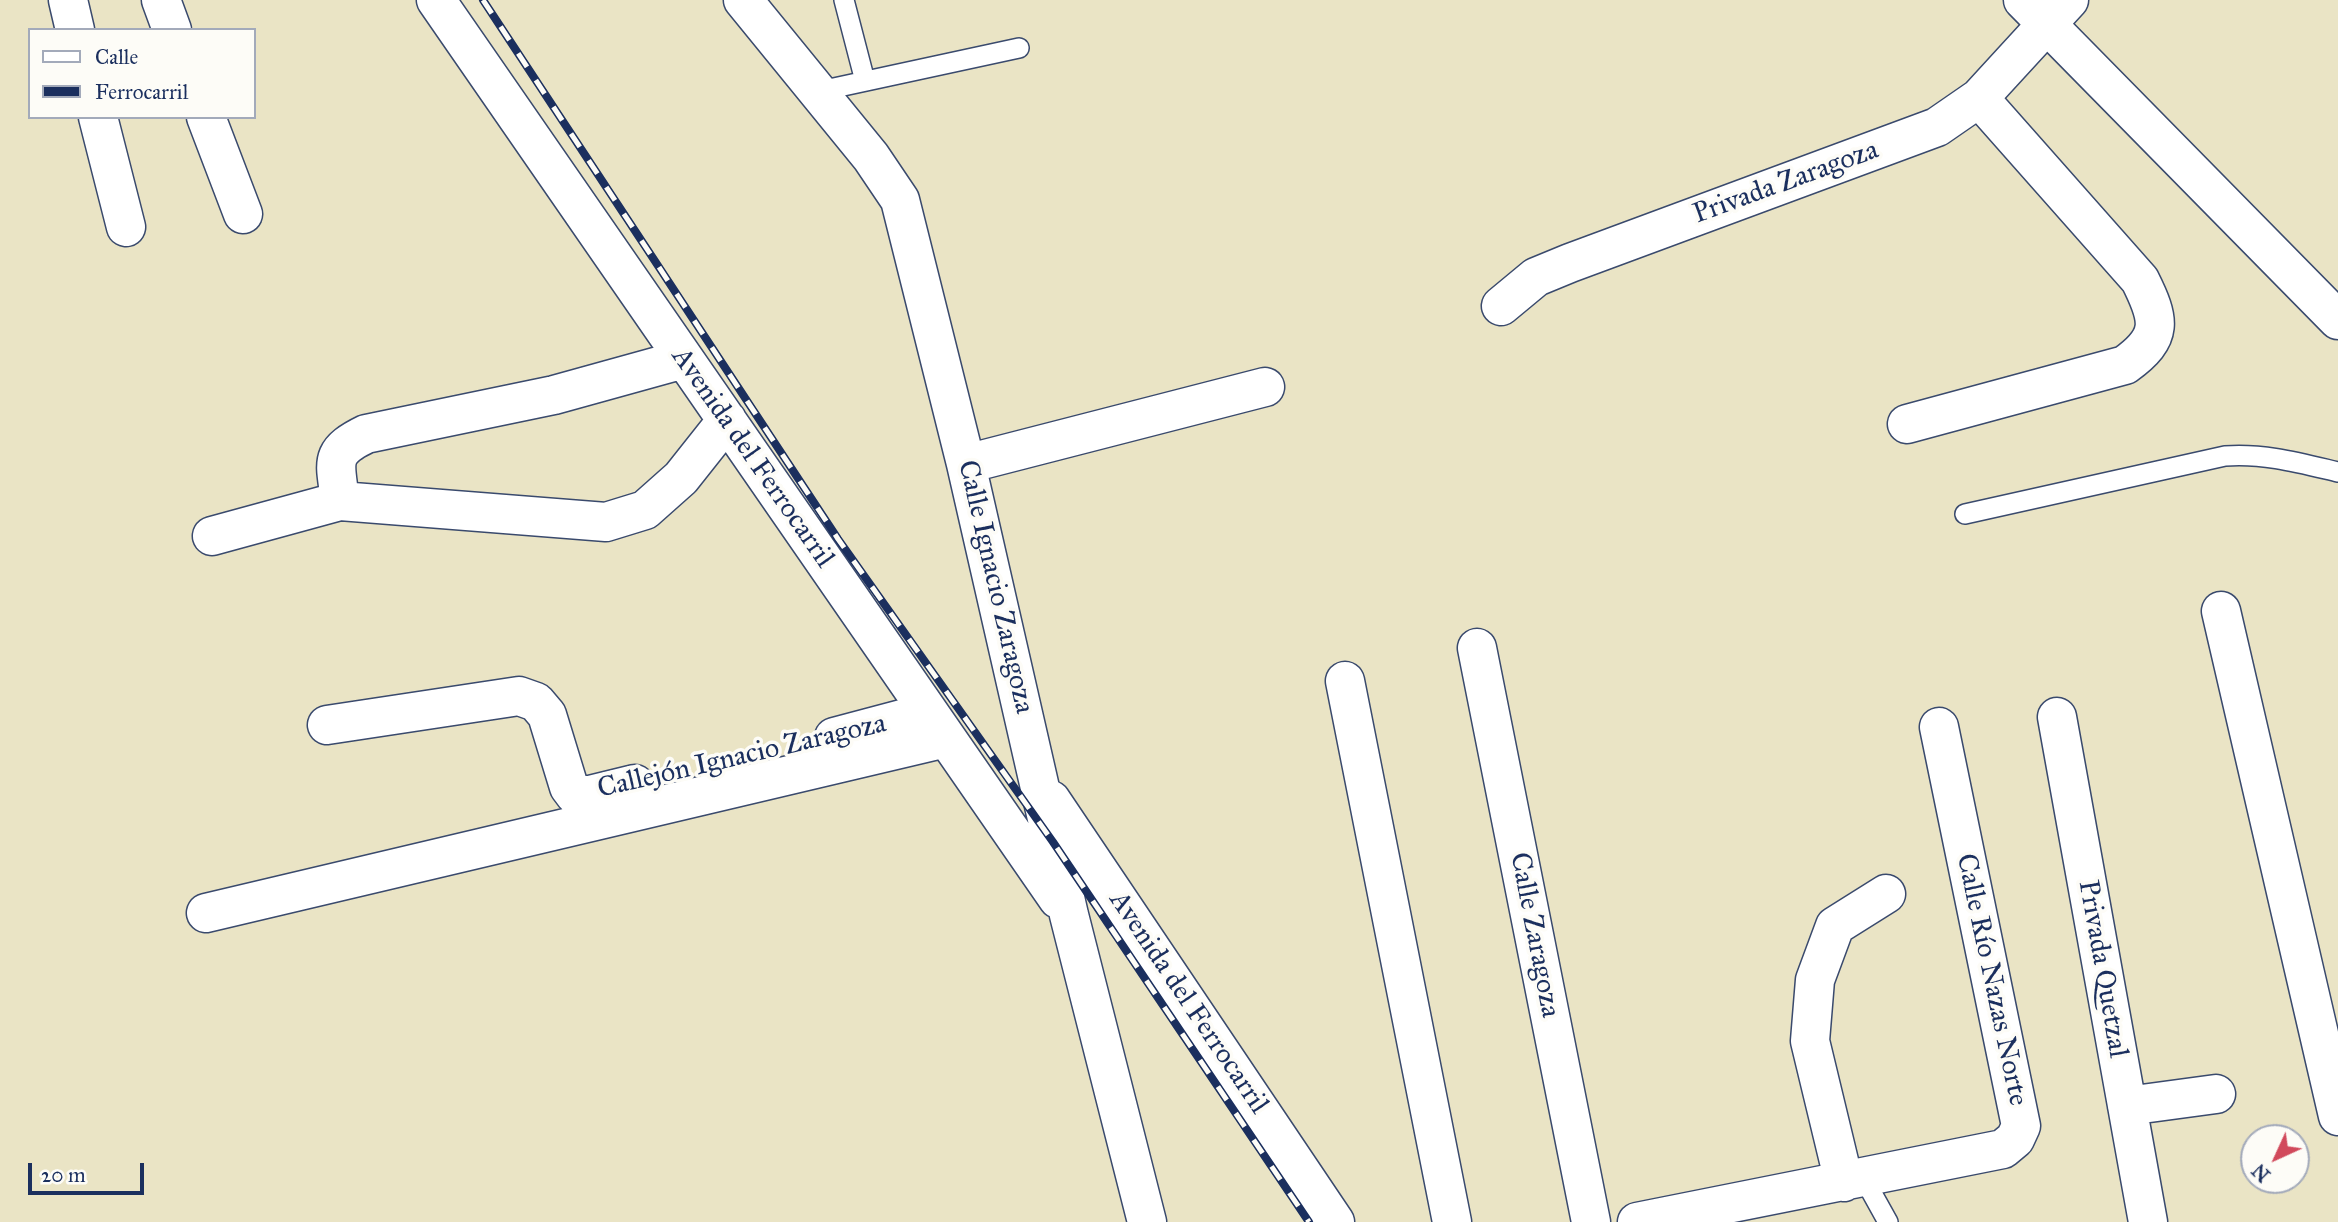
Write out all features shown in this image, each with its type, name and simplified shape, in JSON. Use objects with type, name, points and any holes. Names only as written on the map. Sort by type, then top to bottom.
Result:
[{"type":"street","points":[[68,0],[75,28]]},
{"type":"street","points":[[161,0],[172,28]]},
{"type":"street","name":"Avenida del Ferrocarril","points":[[436,0],[1069,915]]},
{"type":"street","name":"Calle Ignacio Zaragoza","points":[[743,0],[820,92],[871,157],[900,200],[966,464],[1069,915],[1147,1222]]},
{"type":"street","points":[[2046,8],[2338,320]]},
{"type":"street","name":"Privada Zaragoza","points":[[1501,306],[1536,277],[1937,127],[1979,98],[2046,8]]},
{"type":"street","points":[[1907,424],[2125,365],[2147,350],[2156,331],[2152,305],[2140,280],[1979,98]]},
{"type":"street","points":[[99,119],[126,227]]},
{"type":"street","points":[[207,119],[243,214]]},
{"type":"street","points":[[340,501],[335,459],[344,445],[366,434],[554,395],[684,359]]},
{"type":"street","points":[[966,464],[1265,387]]},
{"type":"street","points":[[212,536],[340,501],[606,522],[645,510],[681,478],[727,421]]},
{"type":"street","points":[[2221,611],[2337,1102]]},
{"type":"street","name":"Calle Zaragoza","points":[[1477,648],[1591,1222]]},
{"type":"street","points":[[1345,681],[1452,1222]]},
{"type":"street","name":"Callejón Ignacio Zaragoza","points":[[327,725],[519,696],[536,702],[547,715],[569,787],[575,795],[590,795],[937,725]]},
{"type":"street","name":"Privada Quetzal","points":[[2057,717],[2148,1222]]},
{"type":"street","points":[[206,913],[937,725]]},
{"type":"street","name":"Calle Río Nazas Norte","points":[[1637,1222],[2003,1149],[2015,1139],[2021,1126],[1939,727]]},
{"type":"street","name":"Avenida del Ferrocarril","points":[[1041,783],[1335,1222]]},
{"type":"street","points":[[1853,1180],[1810,1041],[1815,981],[1835,926],[1886,894]]},
{"type":"street","points":[[2127,1106],[2216,1094]]},
{"type":"lane","points":[[844,0],[865,82]]},
{"type":"lane","points":[[820,92],[1019,48]]},
{"type":"lane","points":[[1965,514],[2225,456],[2251,454],[2338,472]]},
{"type":"lane","points":[[1853,1180],[1888,1222]]},
{"type":"railway","points":[[483,0],[838,539],[1053,842],[1309,1222]]}]
